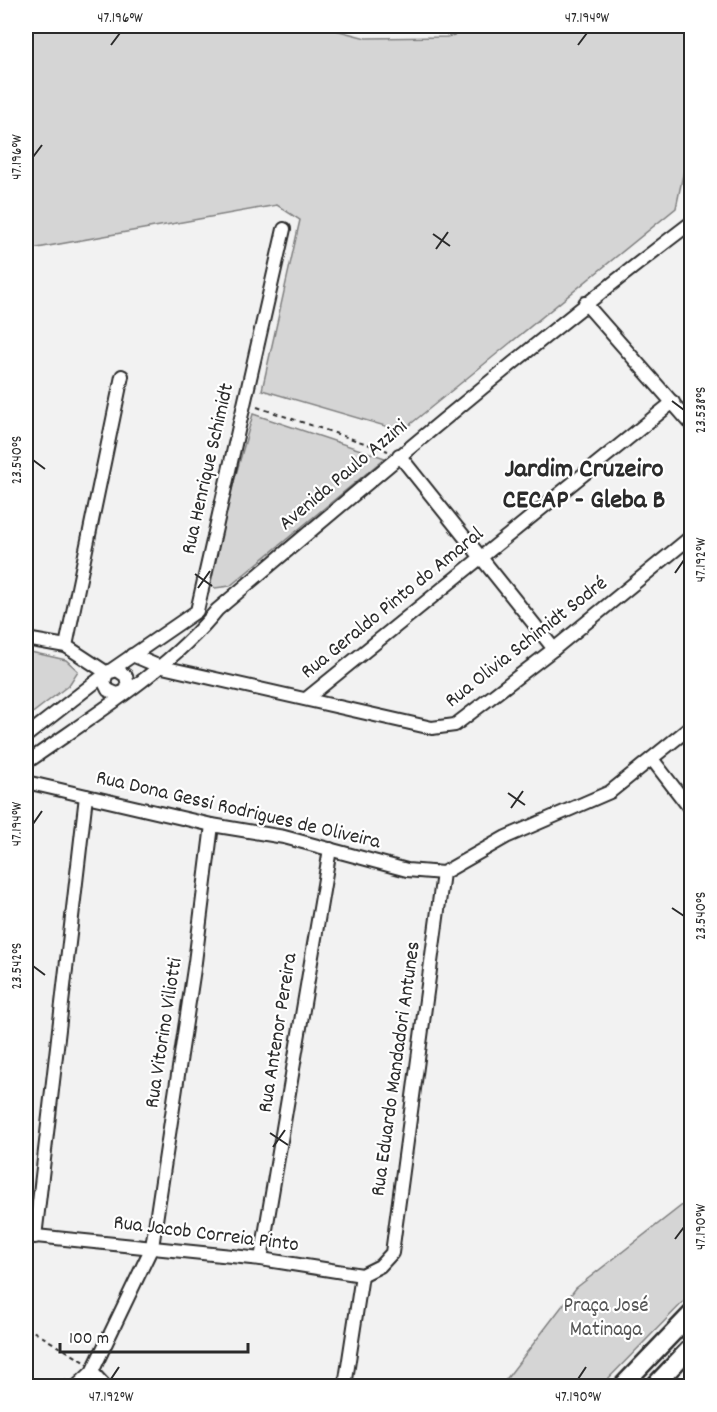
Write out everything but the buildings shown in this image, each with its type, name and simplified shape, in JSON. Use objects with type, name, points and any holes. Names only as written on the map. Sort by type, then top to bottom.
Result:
[{"type":"main road","points":[[622,1386],[692,1313]]},
{"type":"main road","points":[[654,1386],[692,1346]]},
{"type":"street","name":"Avenida Paulo Azzini","points":[[26,763],[158,666],[205,625],[217,610],[399,455],[585,303],[692,222]]},
{"type":"street","name":"Rua Henrique Schimidt","points":[[197,611],[284,229]]},
{"type":"street","points":[[585,303],[692,425]]},
{"type":"street","points":[[66,646],[122,376]]},
{"type":"street","name":"Rua Geraldo Pinto do Amaral","points":[[306,699],[673,402]]},
{"type":"street","points":[[399,455],[554,649]]},
{"type":"street","name":"Rua Olivia Schimidt Sodré","points":[[132,655],[158,666],[432,728],[445,729],[455,725],[554,649],[692,536]]},
{"type":"street","points":[[26,736],[107,673],[197,611],[217,610]]},
{"type":"street","points":[[197,611],[205,625]]},
{"type":"street","points":[[26,639],[66,646],[107,673]]},
{"type":"street","points":[[107,673],[104,682],[108,690],[117,694],[125,692]]},
{"type":"street","points":[[443,873],[506,837],[610,792],[692,726]]},
{"type":"street","points":[[652,759],[692,811]]},
{"type":"street","name":"Rua Dona Gessi Rodrigues de Oliveira","points":[[26,782],[212,825],[284,837],[407,870],[443,873]]},
{"type":"street","points":[[30,1236],[86,796]]},
{"type":"street","name":"Rua Vitorino Viliotti","points":[[88,1367],[152,1247],[195,962],[212,825]]},
{"type":"street","name":"Rua Antenor Pereira","points":[[261,1259],[330,849]]},
{"type":"street","name":"Rua Eduardo Mandadori Antunes","points":[[362,1275],[380,1266],[392,1252],[443,873]]},
{"type":"street","name":"Rua Jacob Correia Pinto","points":[[30,1236],[261,1259],[362,1275]]},
{"type":"street","points":[[345,1386],[362,1275]]},
{"type":"street","points":[[72,1382],[88,1367],[105,1386]]},
{"type":"path","points":[[244,402],[399,455]]},
{"type":"path","points":[[26,1327],[88,1367]]},
{"type":"path","points":[[59,1386],[72,1382]]},
{"type":"green space","points":[[26,26],[320,26],[366,38],[447,37],[488,26],[691,26],[692,132],[676,208],[402,431],[262,390],[300,220],[277,205],[26,250]]},
{"type":"green space","points":[[253,414],[385,458],[230,586],[215,588],[206,581]]},
{"type":"green space","points":[[26,651],[66,660],[78,671],[69,685],[26,718]]},
{"type":"green space","name":"Praça José Matinaga","points":[[685,1203],[691,1208],[691,1294],[601,1386],[501,1386],[576,1288]]},
{"type":"district","name":"Jardim Cruzeiro CECAP - Gleba B","points":[[584,486]]}]
